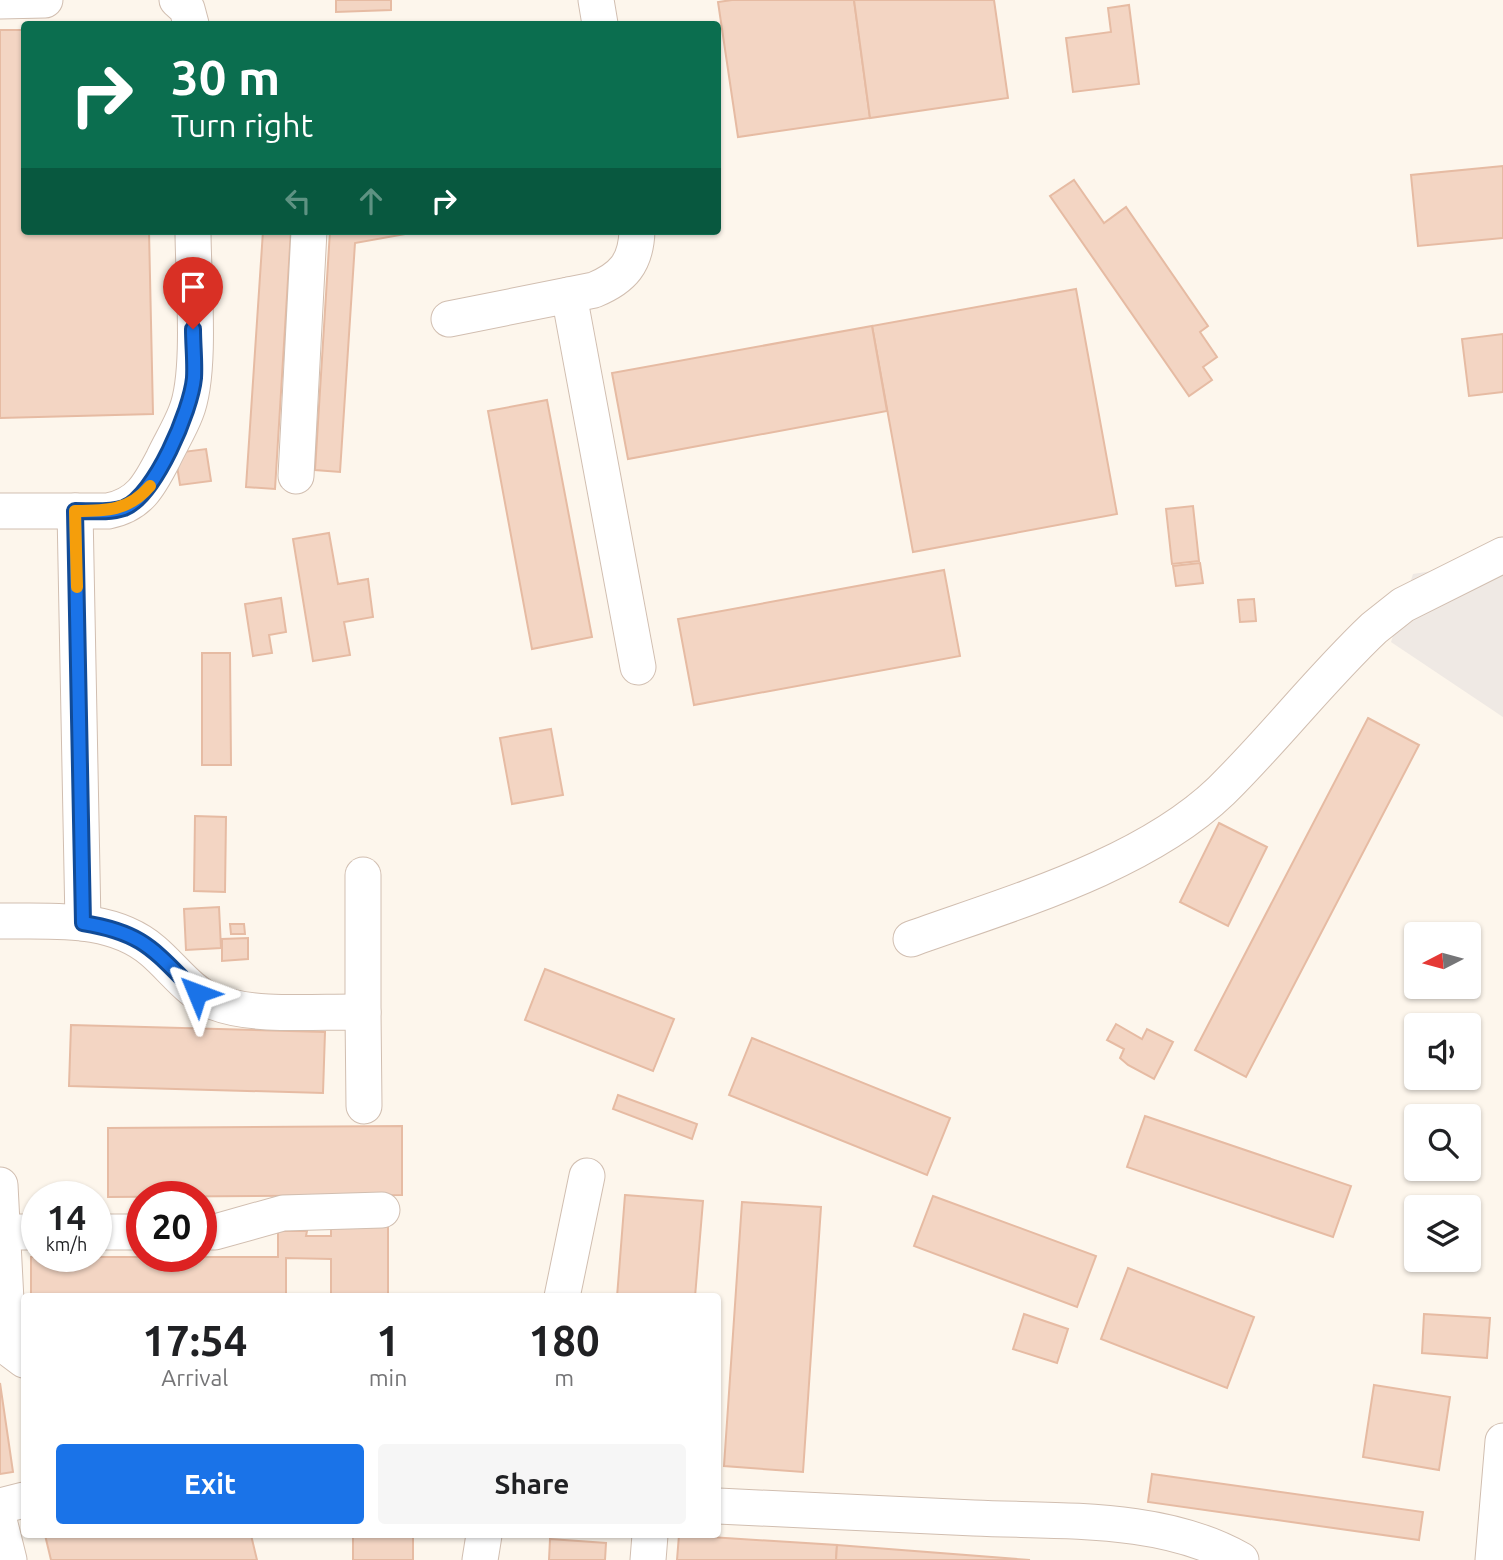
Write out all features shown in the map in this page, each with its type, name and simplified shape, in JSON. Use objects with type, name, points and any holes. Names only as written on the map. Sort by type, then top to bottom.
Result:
[{"type":"street","points":[[0,1],[45,0]]},
{"type":"street","points":[[177,0],[187,9],[190,21]]},
{"type":"street","points":[[596,0],[600,21]]},
{"type":"street","points":[[0,511],[124,508],[140,498],[150,485],[187,410],[194,379],[193,235]]},
{"type":"street","points":[[296,476],[309,235]]},
{"type":"street","points":[[449,318],[594,290],[624,273],[633,260],[636,235]]},
{"type":"street","points":[[569,295],[638,667]]},
{"type":"street","points":[[75,511],[83,923]]},
{"type":"street","points":[[911,939],[1091,874],[1162,834],[1220,792],[1374,628],[1421,595],[1503,555]]},
{"type":"street","points":[[363,875],[365,1106]]},
{"type":"street","points":[[0,921],[83,923],[117,929],[137,937],[197,993],[215,1003],[245,1010],[363,1012]]},
{"type":"street","points":[[563,1293],[587,1176]]},
{"type":"street","points":[[0,1185],[8,1339],[12,1351],[21,1358]]},
{"type":"street","points":[[217,1231],[283,1213],[382,1210]]},
{"type":"street","points":[[2,1232],[21,1232]]},
{"type":"street","points":[[1493,1560],[1502,1453]]},
{"type":"street","points":[[0,1506],[21,1501]]},
{"type":"street","points":[[721,1506],[1105,1524],[1171,1533],[1218,1547],[1241,1560]]},
{"type":"street","points":[[0,1524],[9,1560]]},
{"type":"street","points":[[480,1560],[484,1538]]},
{"type":"street","points":[[648,1560],[650,1538]]},
{"type":"shaded area","points":[[1503,560],[1503,717],[1391,642],[1413,574]]},
{"type":"building","points":[[336,0],[391,0],[391,10],[336,12]]},
{"type":"building","points":[[854,0],[870,118],[738,137],[718,2]]},
{"type":"building","points":[[854,0],[994,0],[1008,98],[870,118]]},
{"type":"building","points":[[1129,5],[1139,84],[1073,92],[1066,38],[1111,32],[1108,8]]},
{"type":"building","points":[[0,30],[21,30],[21,235],[149,235],[153,414],[0,418]]},
{"type":"building","points":[[1503,166],[1503,238],[1418,246],[1411,175]]},
{"type":"building","points":[[1074,180],[1104,223],[1126,207],[1208,326],[1200,332],[1217,357],[1203,367],[1212,380],[1189,396],[1050,196]]},
{"type":"building","points":[[263,235],[291,235],[275,489],[246,487]]},
{"type":"building","points":[[330,235],[400,235],[355,243],[340,472],[315,470]]},
{"type":"building","points":[[1076,289],[1117,514],[913,552],[872,326]]},
{"type":"building","points":[[872,326],[887,411],[628,459],[612,373]]},
{"type":"building","points":[[1503,334],[1503,392],[1469,396],[1462,339]]},
{"type":"building","points":[[547,400],[592,637],[532,649],[488,411]]},
{"type":"building","points":[[206,449],[211,481],[180,485],[175,453]]},
{"type":"building","points":[[1193,506],[1199,561],[1172,564],[1166,509]]},
{"type":"building","points":[[329,533],[338,584],[368,579],[373,617],[344,622],[350,655],[313,661],[293,539]]},
{"type":"building","points":[[1200,563],[1203,583],[1176,586],[1173,566]]},
{"type":"building","points":[[944,570],[960,656],[694,705],[678,619]]},
{"type":"building","points":[[281,598],[286,632],[269,635],[272,653],[253,656],[245,604]]},
{"type":"building","points":[[1254,599],[1256,621],[1240,622],[1238,600]]},
{"type":"building","points":[[202,653],[230,653],[231,765],[202,765]]},
{"type":"building","points":[[1368,718],[1419,745],[1246,1077],[1195,1050]]},
{"type":"building","points":[[551,729],[563,795],[512,804],[500,738]]},
{"type":"building","points":[[195,816],[226,817],[225,892],[194,891]]},
{"type":"building","points":[[1219,823],[1267,847],[1228,926],[1180,902]]},
{"type":"building","points":[[219,907],[221,948],[186,950],[184,909]]},
{"type":"building","points":[[230,924],[244,924],[245,934],[231,934]]},
{"type":"building","points":[[248,938],[248,959],[222,961],[222,939]]},
{"type":"building","points":[[545,969],[674,1019],[653,1071],[525,1020]]},
{"type":"building","points":[[1116,1024],[1142,1039],[1147,1029],[1173,1042],[1154,1079],[1128,1065],[1120,1058],[1124,1049],[1107,1040]]},
{"type":"building","points":[[71,1025],[325,1032],[323,1093],[69,1086]]},
{"type":"building","points":[[752,1038],[950,1118],[927,1175],[729,1095]]},
{"type":"building","points":[[618,1095],[697,1124],[692,1139],[613,1109]]},
{"type":"building","points":[[1145,1116],[1351,1186],[1333,1237],[1127,1167]]},
{"type":"building","points":[[402,1126],[402,1195],[217,1196],[217,1181],[126,1181],[126,1197],[112,1197],[112,1181],[108,1181],[108,1128]]},
{"type":"building","points":[[625,1195],[703,1201],[695,1293],[617,1293]]},
{"type":"building","points":[[933,1196],[1096,1256],[1077,1307],[914,1246]]},
{"type":"building","points":[[742,1202],[821,1207],[803,1472],[724,1466]]},
{"type":"building","points":[[331,1219],[388,1219],[388,1293],[331,1293],[331,1259],[286,1258],[286,1293],[31,1293],[31,1272],[112,1272],[112,1257],[126,1257],[126,1272],[217,1272],[217,1257],[278,1257],[278,1231],[307,1231],[306,1236],[331,1236]]},
{"type":"building","points":[[1128,1268],[1254,1317],[1227,1388],[1101,1339]]},
{"type":"building","points":[[1024,1314],[1068,1329],[1057,1363],[1013,1349]]},
{"type":"building","points":[[1424,1314],[1490,1318],[1487,1358],[1422,1353]]},
{"type":"building","points":[[0,1383],[13,1472],[0,1474]]},
{"type":"building","points":[[1374,1385],[1450,1397],[1439,1470],[1363,1457]]},
{"type":"building","points":[[1152,1474],[1423,1512],[1419,1540],[1148,1502]]},
{"type":"building","points":[[46,1538],[252,1538],[257,1560],[51,1560]]},
{"type":"building","points":[[353,1538],[413,1538],[413,1560],[353,1560]]},
{"type":"building","points":[[679,1538],[721,1538],[837,1545],[836,1560],[677,1560]]},
{"type":"building","points":[[550,1539],[606,1543],[605,1560],[549,1560]]},
{"type":"building","points":[[837,1545],[1030,1560],[836,1560]]},
{"type":"slow traffic","points":[[77,587],[75,511],[124,508],[140,498],[150,486]]},
{"type":"route","points":[[193,329],[194,379],[187,410],[150,485],[140,498],[124,508],[75,511],[83,923],[117,929],[137,937],[197,993]]}]
